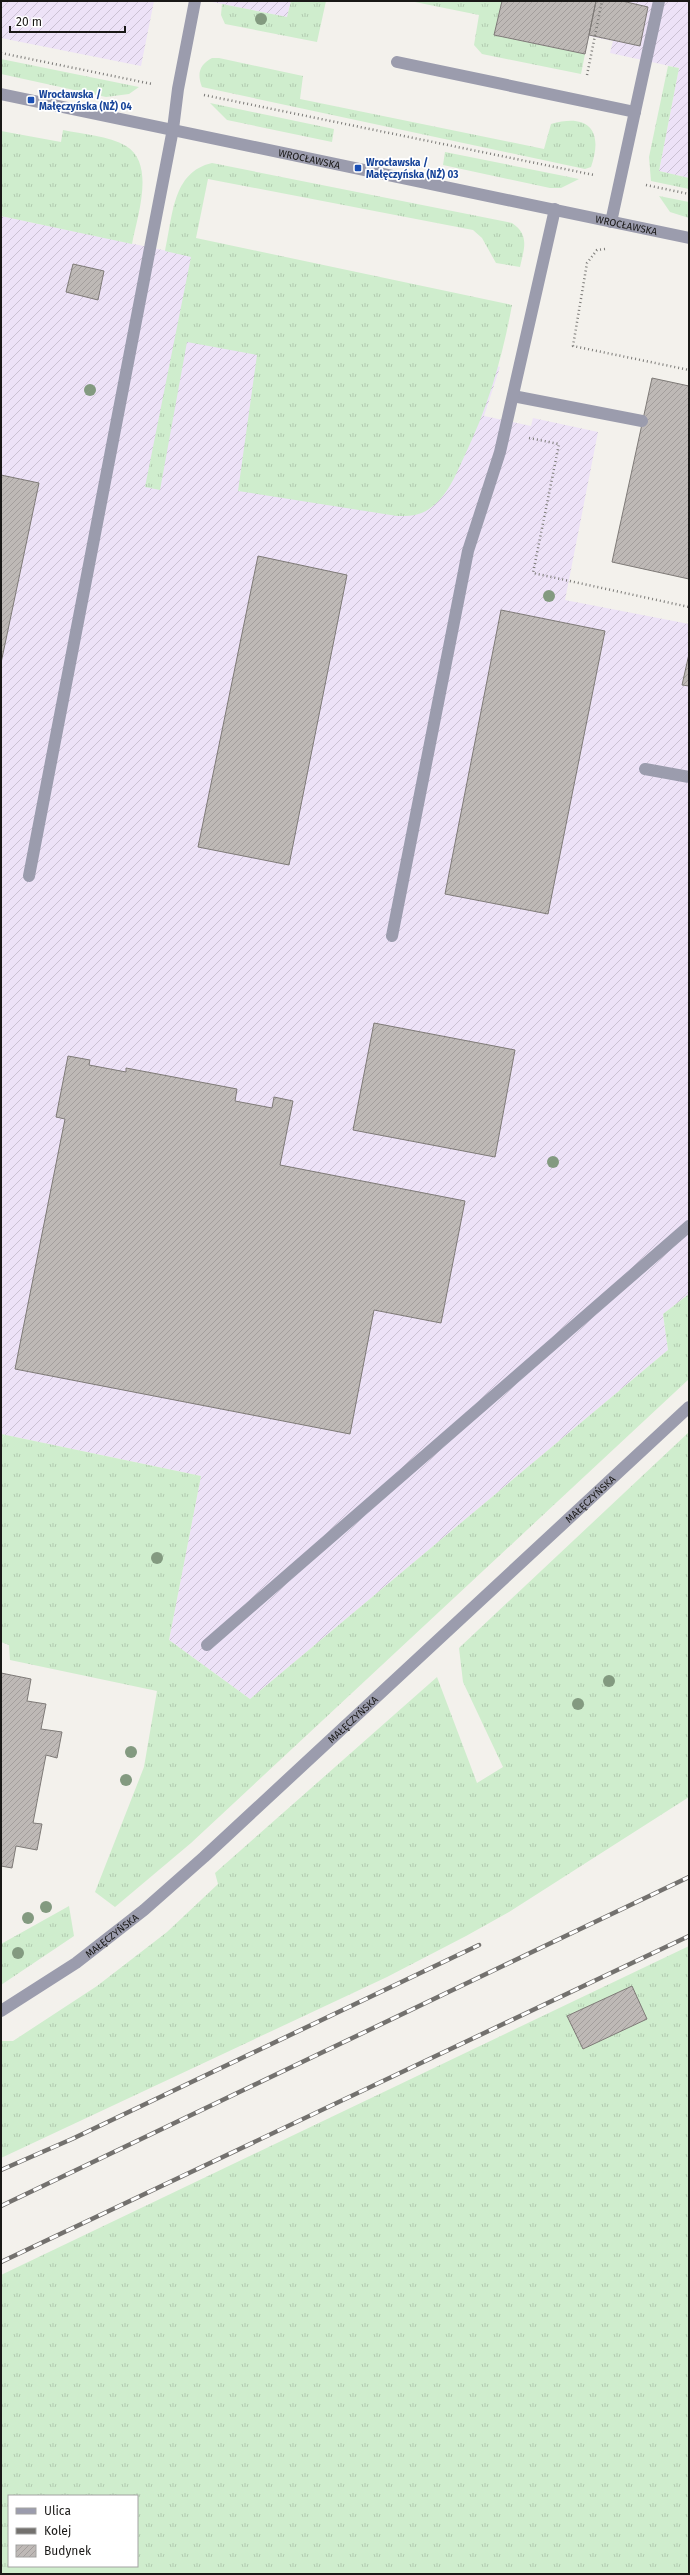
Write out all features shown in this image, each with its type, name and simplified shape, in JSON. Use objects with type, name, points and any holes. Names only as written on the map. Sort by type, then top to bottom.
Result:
[{"type":"street","points":[[29,876],[173,129],[178,89],[196,1]]},
{"type":"street","points":[[611,222],[659,1]]},
{"type":"street","points":[[397,62],[635,112]]},
{"type":"street","name":"WROCŁAWSKA","points":[[1,94],[689,238]]},
{"type":"street","points":[[392,936],[468,551],[505,433],[555,209]]},
{"type":"street","points":[[513,396],[642,421]]},
{"type":"street","points":[[645,769],[689,777]]},
{"type":"street","points":[[207,1645],[689,1226]]},
{"type":"street","name":"MAŁĘCZYŃSKA","points":[[1,2011],[76,1963],[144,1910],[204,1857],[689,1407]]},
{"type":"path","points":[[581,101],[602,1]]},
{"type":"path","points":[[1,53],[689,194]]},
{"type":"path","points":[[610,249],[597,250],[587,263],[573,346],[689,370]]},
{"type":"path","points":[[505,433],[559,444],[533,573],[689,607]]},
{"type":"shaded area","points":[[1,1],[154,1],[141,66],[1,38]]},
{"type":"shaded area","points":[[207,1],[291,1],[287,17]]},
{"type":"shaded area","points":[[502,1],[689,1],[689,178],[659,171],[679,68],[610,53],[613,41],[589,36],[585,54],[494,35]]},
{"type":"shaded area","points":[[1,216],[191,256],[500,367],[484,416],[531,426],[533,418],[598,432],[565,600],[689,624],[689,654],[682,685],[689,686],[689,1294],[663,1314],[668,1350],[250,1699],[169,1640],[201,1476],[1,1434]]},
{"type":"green space","points":[[291,1],[326,1],[317,42],[225,24],[221,15],[222,4],[287,17]]},
{"type":"green space","points":[[410,1],[502,1],[494,35],[585,54],[581,74],[482,54],[474,45],[479,15]]},
{"type":"green space","points":[[212,58],[219,58],[303,76],[300,99],[544,149],[551,124],[564,121],[583,123],[590,128],[594,134],[595,154],[591,167],[585,169],[202,87],[200,70],[204,64]]},
{"type":"green space","points":[[1,59],[139,87],[129,94],[106,97],[1,74]]},
{"type":"green space","points":[[668,66],[679,68],[659,171],[689,178],[689,189],[651,181],[649,157]]},
{"type":"green space","points":[[210,103],[334,129],[332,142],[227,120]]},
{"type":"green space","points":[[63,130],[112,140],[126,146],[135,154],[140,165],[142,192],[132,244],[1,216],[1,131],[61,142]]},
{"type":"green space","points":[[445,152],[579,179],[561,188],[550,188],[443,165]]},
{"type":"green space","points":[[212,163],[512,223],[521,232],[524,248],[520,267],[496,263],[482,238],[473,230],[208,179],[196,238],[512,305],[499,364],[473,438],[446,492],[436,504],[422,513],[397,516],[238,491],[257,355],[187,342],[160,490],[145,487],[191,257],[165,251],[173,210],[176,197],[189,176],[199,168]]},
{"type":"green space","points":[[659,196],[689,202],[689,218],[670,212]]},
{"type":"green space","points":[[689,1294],[689,1379],[191,1843],[115,1907],[95,1892],[144,1767],[157,1691],[10,1660],[9,1645],[1,1642],[1,1434],[201,1476],[169,1640],[250,1699],[668,1350],[663,1314]]},
{"type":"green space","points":[[689,1432],[689,1797],[509,1912],[466,1936],[387,1977],[1,2158],[1,2041],[13,2041],[97,1986],[167,1932],[218,1884],[215,1873],[437,1677],[477,1783],[503,1767],[463,1682],[459,1648]]},
{"type":"green space","points":[[69,1906],[74,1936],[1,1985],[1,1944]]},
{"type":"green space","points":[[689,1946],[689,2574],[1,2574],[1,2275]]},
{"type":"building","points":[[502,1],[596,1],[585,54],[494,35]]},
{"type":"building","points":[[596,1],[622,1],[648,7],[640,46],[589,35]]},
{"type":"building","points":[[73,264],[104,271],[98,300],[66,292]]},
{"type":"building","points":[[652,378],[689,386],[689,579],[612,562]]},
{"type":"building","points":[[1,475],[39,483],[1,663]]},
{"type":"building","points":[[258,556],[347,575],[289,865],[198,847]]},
{"type":"building","points":[[501,610],[605,631],[548,914],[445,894]]},
{"type":"building","points":[[689,654],[689,686],[682,685]]},
{"type":"building","points":[[374,1023],[515,1050],[495,1157],[353,1130]]},
{"type":"building","points":[[68,1056],[90,1060],[89,1065],[126,1072],[126,1068],[237,1089],[235,1101],[272,1108],[274,1097],[293,1101],[280,1165],[465,1201],[441,1323],[374,1310],[350,1434],[15,1369],[65,1119],[56,1117]]},
{"type":"building","points":[[1,1673],[31,1679],[27,1701],[46,1704],[41,1729],[62,1732],[57,1758],[46,1755],[33,1823],[42,1824],[37,1850],[16,1846],[12,1868],[1,1866]]},
{"type":"building","points":[[632,1986],[647,2019],[583,2049],[567,2016]]},
{"type":"railway","points":[[1,2206],[689,1877]]},
{"type":"railway","points":[[1,2262],[689,1936]]},
{"type":"railway","points":[[1,2170],[72,2139],[479,1945]]},
{"type":"place","name":"Wrocławska / Małęczyńska (NŻ) 04","points":[[31,100]]},
{"type":"place","name":"Wrocławska / Małęczyńska (NŻ) 03","points":[[358,168]]}]
